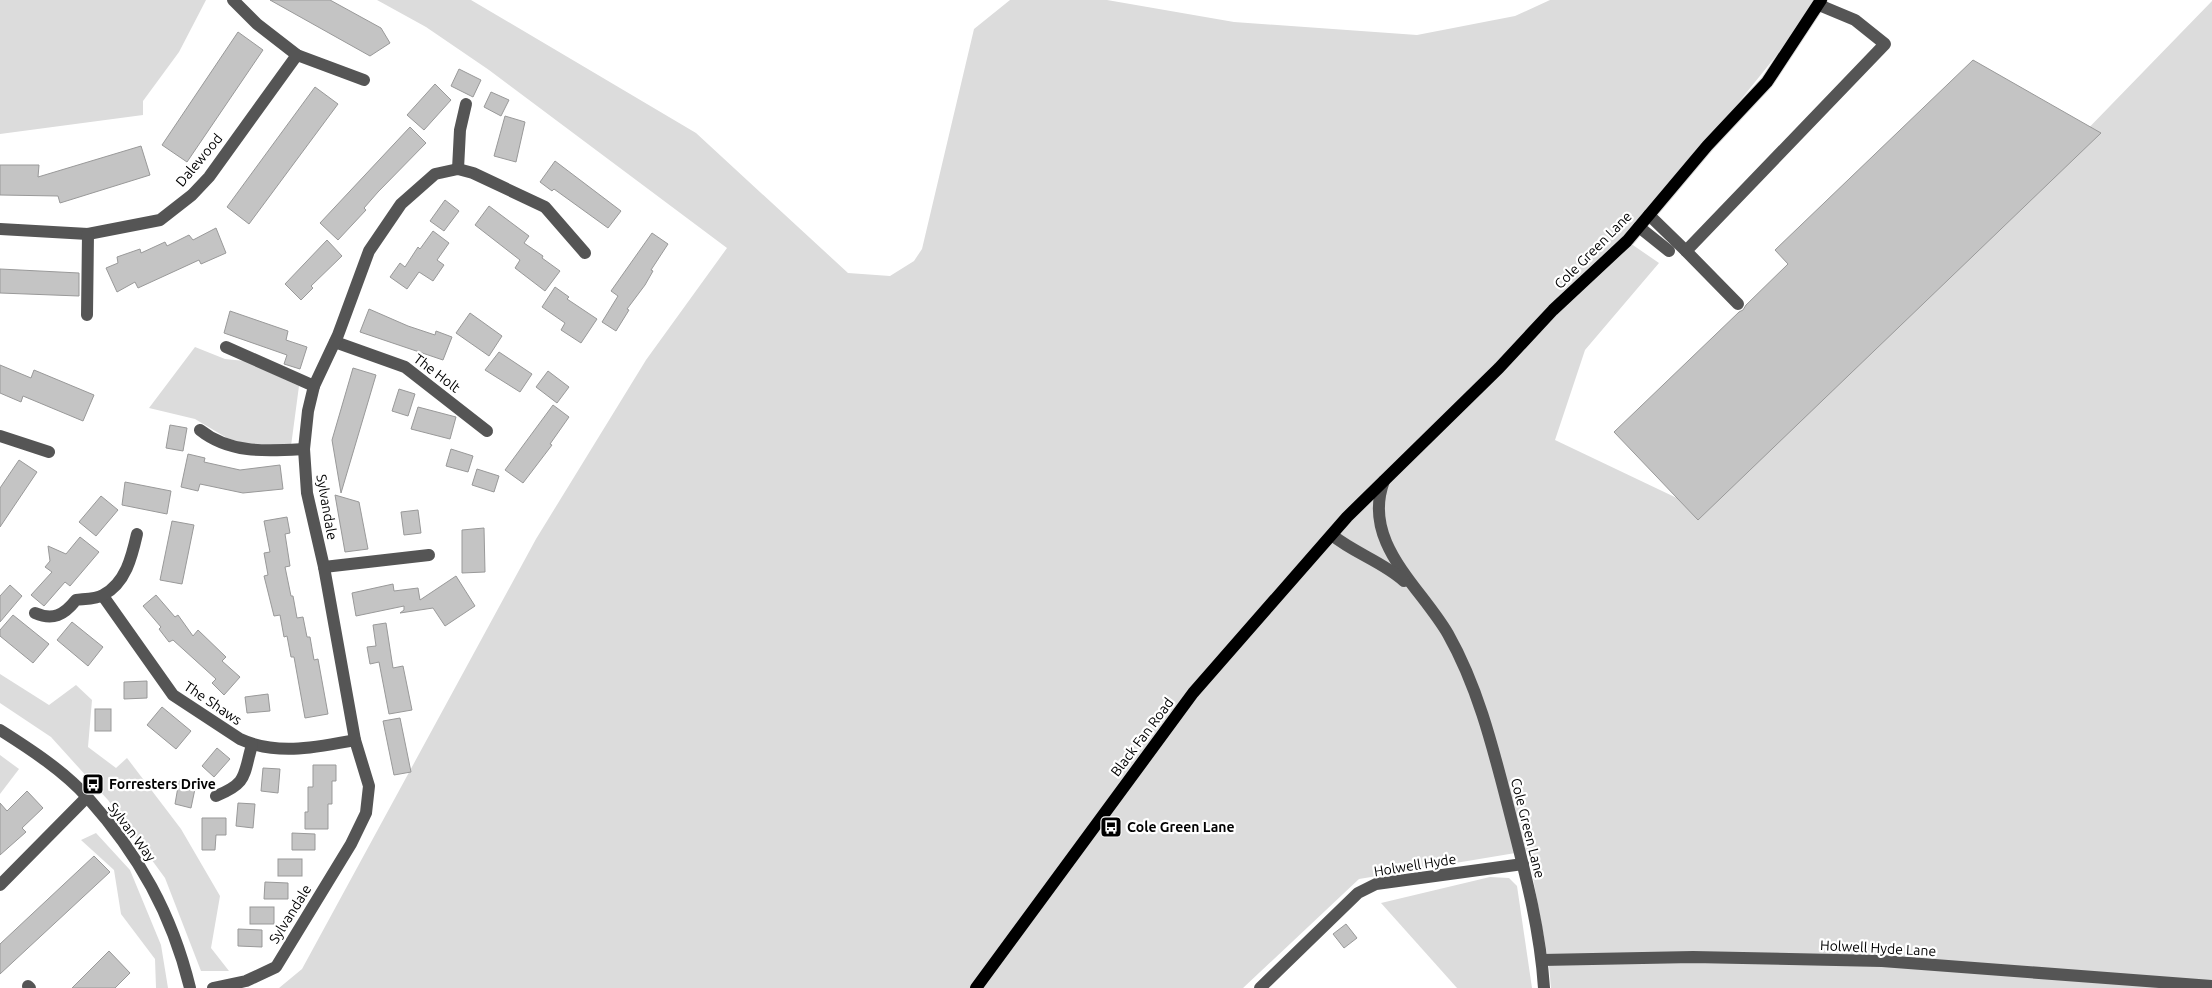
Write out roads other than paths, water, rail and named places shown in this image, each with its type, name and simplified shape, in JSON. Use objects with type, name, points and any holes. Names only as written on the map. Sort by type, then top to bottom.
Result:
[{"type":"main road","name":"Cole Green Lane","points":[[1347,517],[1639,227],[1707,146],[1767,82],[1820,2]]},
{"type":"main road","name":"Black Fan Road","points":[[976,988],[1193,692],[1347,517]]},
{"type":"street","points":[[233,0],[257,24],[297,55],[364,80]]},
{"type":"street","points":[[1686,251],[1885,44],[1855,20],[1820,2]]},
{"type":"street","name":"Dalewood","points":[[0,229],[88,234],[160,220],[192,195],[209,177],[297,55]]},
{"type":"street","points":[[466,104],[460,130],[458,169],[473,173],[545,207],[585,253]]},
{"type":"street","name":"Sylvandale","points":[[214,988],[246,981],[276,967],[351,844],[366,813],[369,786],[355,740],[324,567],[307,493],[304,449],[308,411],[314,386],[335,342],[369,251],[401,204],[435,174],[458,169]]},
{"type":"street","points":[[1649,215],[1738,304]]},
{"type":"street","points":[[1639,227],[1669,251]]},
{"type":"street","points":[[87,315],[88,234]]},
{"type":"street","name":"The Holt","points":[[335,342],[405,367],[487,430]]},
{"type":"street","points":[[226,347],[314,386]]},
{"type":"street","points":[[200,430],[212,440],[234,448],[273,451],[304,449]]},
{"type":"street","points":[[0,436],[49,452]]},
{"type":"street","name":"Cole Green Lane","points":[[1384,481],[1378,508],[1380,526],[1387,546],[1448,634],[1470,679],[1485,722],[1523,864],[1542,960],[1544,988]]},
{"type":"street","points":[[35,613],[45,617],[55,617],[66,612],[76,600],[103,596],[122,577],[130,565],[138,534]]},
{"type":"street","name":"Cole Green Lane","points":[[1332,535],[1351,549],[1394,571],[1424,600]]},
{"type":"street","points":[[324,567],[429,555]]},
{"type":"street","name":"The Shaws","points":[[103,596],[173,695],[252,745],[280,750],[322,747],[355,740]]},
{"type":"street","name":"Sylvan Way","points":[[0,730],[38,756],[87,797],[124,844],[155,889],[172,927],[190,988]]},
{"type":"street","points":[[216,796],[233,789],[241,783],[252,745]]},
{"type":"street","points":[[0,885],[87,797]]},
{"type":"street","name":"Holwell Hyde","points":[[1260,988],[1358,893],[1376,884],[1523,864]]},
{"type":"street","name":"Holwell Hyde Lane","points":[[1542,960],[1693,957],[1882,961],[2212,986]]},
{"type":"place","name":"Forresters Drive","points":[[93,784]]},
{"type":"place","name":"Cole Green Lane","points":[[1111,827]]}]
